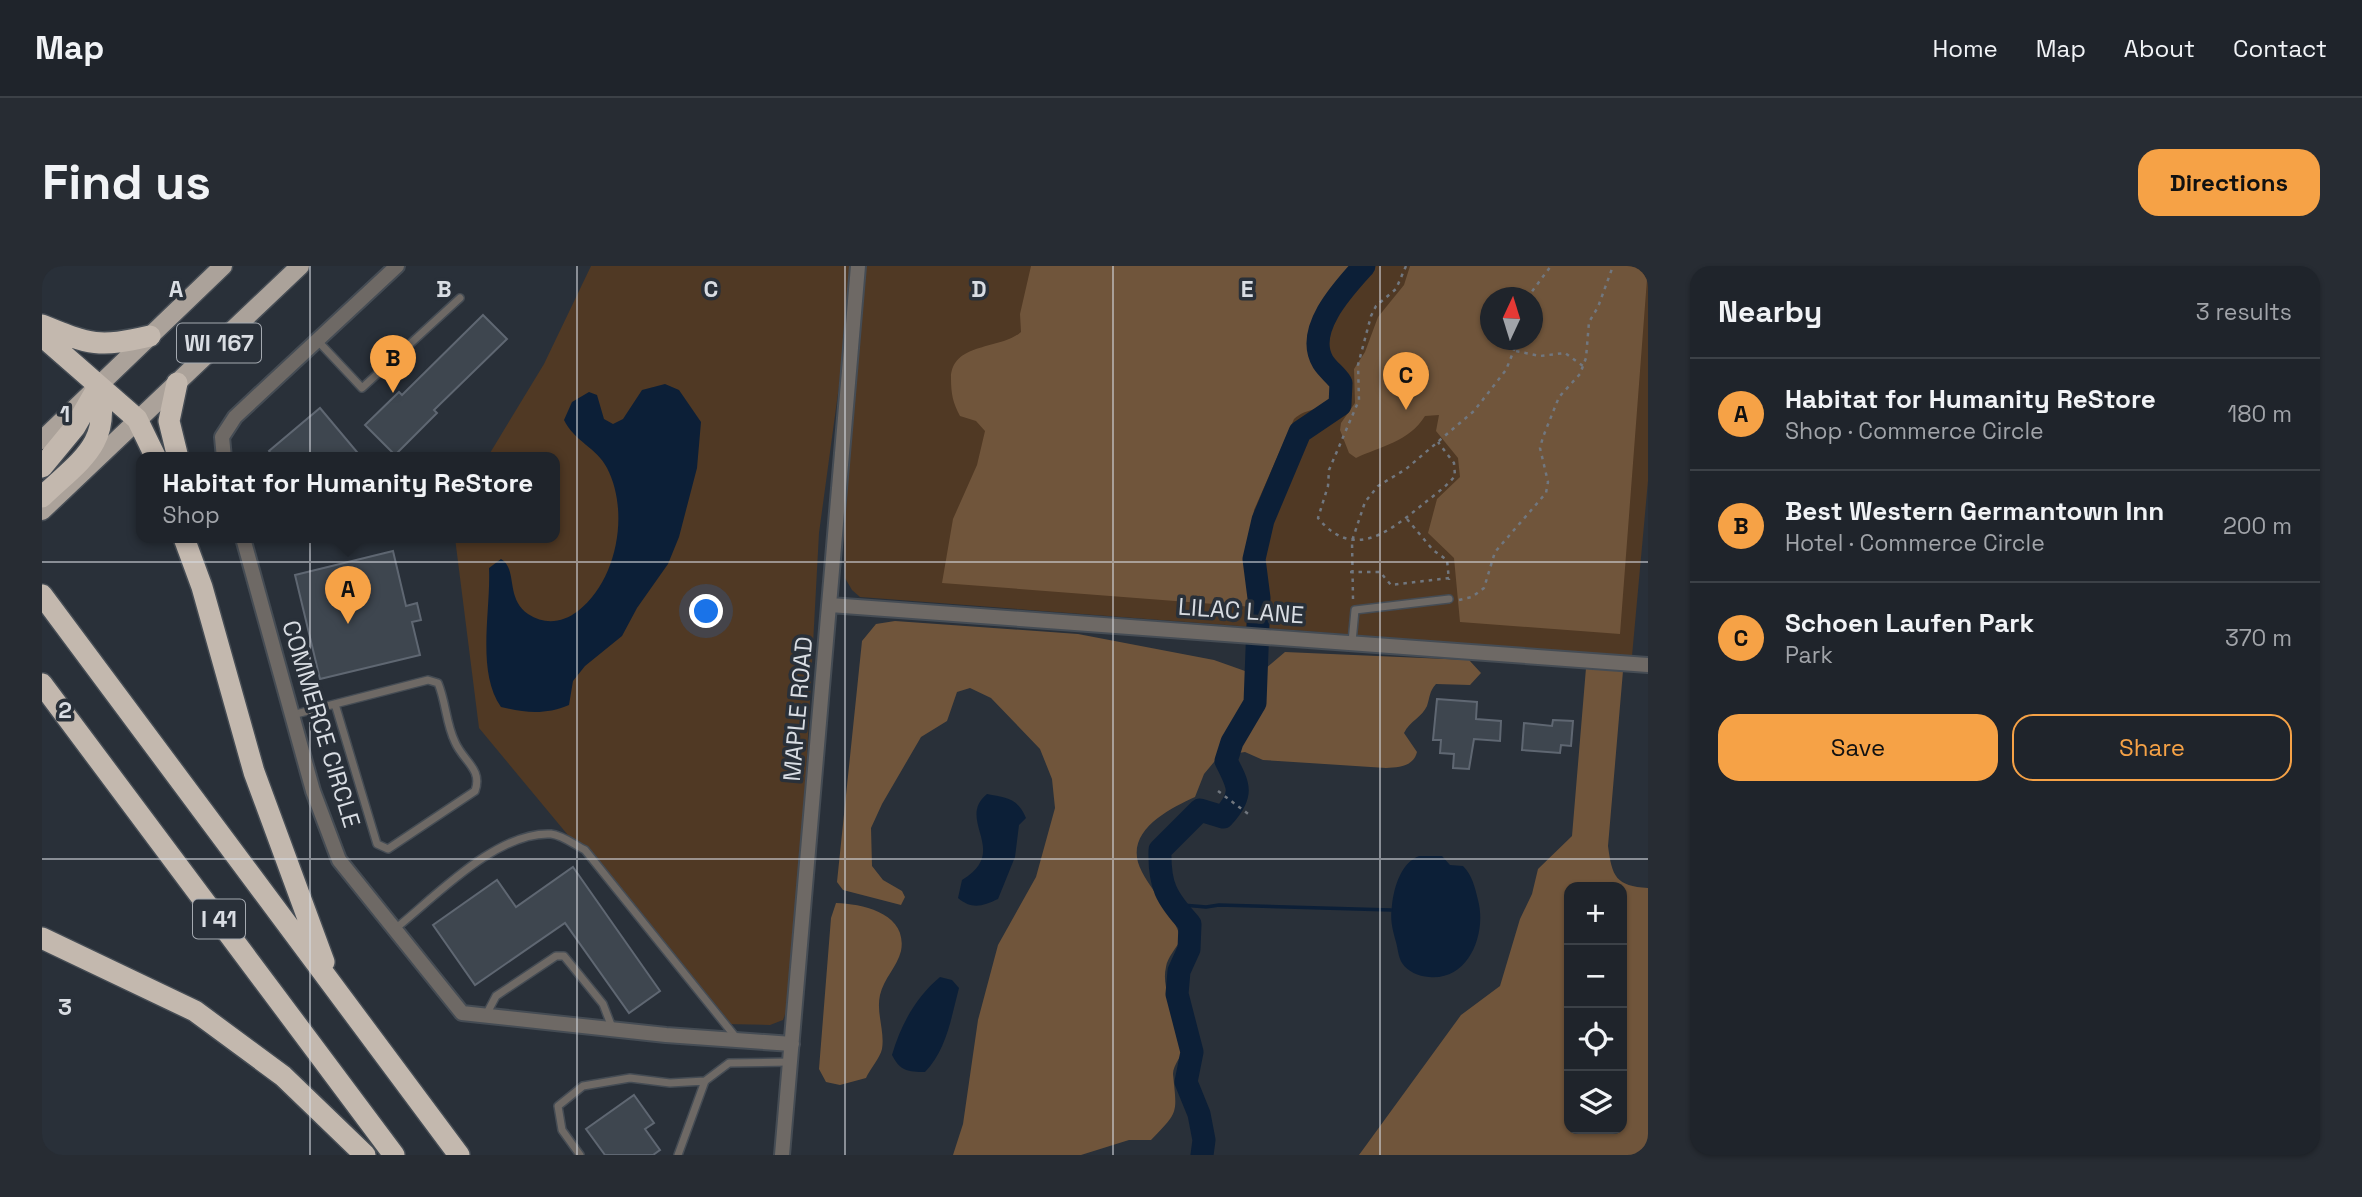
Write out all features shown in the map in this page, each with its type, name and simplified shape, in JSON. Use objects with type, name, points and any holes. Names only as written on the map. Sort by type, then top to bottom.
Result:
[{"type":"highway","name":"WI 167","points":[[42,325],[77,341],[95,345],[111,345],[150,336]]},
{"type":"highway","points":[[42,336],[137,419],[153,452]]},
{"type":"highway","points":[[177,383],[169,421],[177,452]]},
{"type":"highway","points":[[42,467],[75,427],[98,387]]},
{"type":"highway","points":[[42,497],[96,441],[103,425],[104,409],[98,387]]},
{"type":"highway","points":[[186,543],[202,587],[254,772],[331,983]]},
{"type":"highway","points":[[196,543],[202,587]]},
{"type":"highway","name":"I 41","points":[[42,595],[459,1155]]},
{"type":"highway","name":"I 41","points":[[42,684],[394,1155]]},
{"type":"highway","points":[[42,938],[195,1011],[283,1076],[365,1155]]},
{"type":"main road","name":"WI 167","points":[[98,387],[223,266]]},
{"type":"main road","name":"WI 167","points":[[42,511],[300,266]]},
{"type":"main road","points":[[42,440],[98,387]]},
{"type":"street","points":[[223,452],[222,437],[235,417],[397,266]]},
{"type":"street","name":"MAPLE ROAD","points":[[782,1155],[858,266]]},
{"type":"street","name":"COMMERCE CIRCLE","points":[[244,543],[313,791],[339,860],[462,1013],[614,1030],[792,1044]]},
{"type":"street","name":"LILAC LANE","points":[[830,605],[1648,665]]},
{"type":"lane","points":[[317,340],[362,388],[460,298]]},
{"type":"lane","points":[[1352,642],[1355,610],[1449,599]]},
{"type":"lane","points":[[292,715],[428,680],[438,683],[455,743],[473,766],[478,782],[475,792],[388,849],[377,844],[335,704]]},
{"type":"lane","points":[[395,930],[485,856],[524,837],[553,834],[585,850],[739,1041]]},
{"type":"lane","points":[[486,1016],[496,996],[556,956],[564,956],[603,1004],[614,1030]]},
{"type":"lane","points":[[678,1155],[705,1081],[729,1063],[790,1062]]},
{"type":"lane","points":[[580,1155],[562,1130],[558,1106],[583,1086],[630,1078],[670,1083],[705,1081]]},
{"type":"path","points":[[1406,266],[1396,289],[1370,316],[1358,365],[1359,400],[1333,458],[1318,518],[1341,538],[1352,541],[1383,534],[1407,519],[1455,476],[1454,463],[1438,442]]},
{"type":"path","points":[[1535,287],[1551,266]]},
{"type":"path","points":[[1459,600],[1472,597],[1483,588],[1495,552],[1546,493],[1548,482],[1540,448],[1543,437],[1559,397],[1574,382],[1583,366],[1590,322],[1613,266]]},
{"type":"path","points":[[1355,610],[1350,572],[1352,541],[1362,510],[1374,490],[1474,411],[1503,375],[1516,351],[1540,356],[1564,353],[1583,366]]},
{"type":"path","points":[[1350,572],[1380,572],[1391,586],[1449,579],[1447,560],[1433,550],[1407,519]]},
{"type":"path","points":[[1218,792],[1251,816]]},
{"type":"shaded area","points":[[591,266],[851,266],[839,386],[819,533],[805,793],[786,1012],[783,1020],[770,1025],[725,1024],[479,728],[456,543],[560,543],[560,452],[491,452],[544,364]]},
{"type":"shaded area","points":[[864,266],[1648,266],[1648,481],[1632,656],[860,597],[845,578],[843,505]]},
{"type":"shaded area","points":[[1031,266],[1353,266],[1335,283],[1326,297],[1311,342],[1314,367],[1331,383],[1337,396],[1329,404],[1305,412],[1294,419],[1254,510],[1246,571],[1253,607],[942,583],[953,519],[977,465],[985,431],[976,421],[960,416],[951,389],[953,366],[968,352],[1002,342],[1021,332],[1020,314]]},
{"type":"shaded area","points":[[1410,266],[1648,266],[1620,634],[1460,622],[1454,558],[1428,533],[1437,499],[1460,477],[1458,458],[1436,431],[1439,415],[1425,416],[1403,438],[1356,458],[1349,453],[1340,430],[1341,423],[1355,403],[1354,369],[1365,352],[1378,317],[1404,285]]},
{"type":"shaded area","points":[[895,621],[1078,634],[1214,660],[1245,671],[1265,669],[1285,652],[1469,660],[1481,673],[1470,685],[1436,684],[1425,710],[1404,733],[1417,752],[1409,763],[1386,768],[1263,760],[1245,752],[1219,756],[1204,774],[1195,797],[1160,816],[1142,835],[1137,846],[1137,858],[1142,872],[1169,912],[1181,939],[1168,960],[1165,976],[1168,996],[1183,1045],[1173,1070],[1175,1105],[1167,1123],[1151,1140],[1129,1140],[1081,1155],[953,1155],[963,1124],[978,1020],[998,945],[1036,877],[1055,808],[1052,779],[1040,749],[991,698],[970,688],[957,692],[947,721],[921,737],[871,828],[872,866],[883,880],[902,891],[905,897],[901,905],[843,890],[837,882],[862,641],[876,624]]},
{"type":"shaded area","points":[[1586,668],[1623,671],[1608,846],[1611,865],[1622,882],[1564,882],[1564,1134],[1627,1134],[1627,884],[1648,888],[1648,1155],[1359,1155],[1461,1015],[1500,986],[1538,869],[1572,836]]},
{"type":"shaded area","points":[[836,903],[859,906],[882,914],[898,928],[901,938],[899,957],[880,995],[883,1042],[881,1052],[866,1078],[840,1085],[826,1082],[819,1069],[831,918]]},
{"type":"water","points":[[665,384],[679,390],[701,422],[697,468],[679,537],[668,564],[637,608],[622,636],[585,666],[573,681],[569,705],[535,712],[501,707],[493,692],[487,659],[489,568],[501,559],[509,570],[516,600],[521,607],[534,618],[560,620],[578,611],[591,598],[602,582],[616,545],[618,505],[614,486],[603,461],[574,434],[564,420],[572,402],[589,392],[597,395],[604,419],[613,424],[623,419],[642,390]]},
{"type":"water","points":[[987,794],[1015,803],[1026,818],[1019,825],[1015,857],[998,899],[982,905],[973,905],[958,898],[962,880],[976,869],[982,858],[983,847],[976,814],[979,804]]},
{"type":"water","points":[[1419,856],[1442,856],[1450,865],[1463,866],[1471,877],[1478,900],[1480,927],[1472,952],[1455,971],[1443,976],[1429,977],[1407,969],[1400,958],[1392,928],[1391,910],[1397,883],[1407,864]]},
{"type":"water","points":[[940,977],[952,980],[959,988],[951,1022],[938,1053],[925,1072],[905,1070],[892,1055],[896,1044],[917,1002]]},
{"type":"building","points":[[483,315],[507,339],[434,410],[437,413],[398,452],[392,452],[365,425],[399,392],[402,395]]},
{"type":"building","points":[[320,408],[357,452],[270,452]]},
{"type":"building","points":[[393,551],[406,606],[417,603],[421,620],[412,622],[420,655],[320,679],[295,575]]},
{"type":"building","points":[[1437,699],[1477,702],[1476,719],[1501,721],[1500,741],[1474,739],[1469,769],[1453,768],[1454,754],[1440,753],[1441,740],[1433,740]]},
{"type":"building","points":[[1553,720],[1573,721],[1571,746],[1561,745],[1560,753],[1522,750],[1524,723],[1552,726]]},
{"type":"building","points":[[573,867],[660,991],[629,1013],[565,923],[475,985],[433,925],[497,880],[516,907]]},
{"type":"building","points":[[634,1095],[654,1123],[645,1129],[660,1150],[653,1155],[605,1155],[586,1129]]},
{"type":"waterway","points":[[1202,1155],[1204,1140],[1199,1114],[1186,1082],[1192,1052],[1177,994],[1179,971],[1189,949],[1190,924],[1166,890],[1161,873],[1160,850],[1200,810],[1223,817],[1237,796],[1234,777],[1226,761],[1232,742],[1255,703],[1259,598],[1254,559],[1263,520],[1300,432],[1340,405],[1341,383],[1323,362],[1318,350],[1319,337],[1329,310],[1364,266]]},
{"type":"waterway","points":[[1171,904],[1391,910]]},
{"type":"place","name":"Best Western Germantown Inn","points":[[393,393]]},
{"type":"place","name":"Schoen Laufen Park","points":[[1406,410]]},
{"type":"place","name":"Habitat for Humanity ReStore","points":[[348,624]]}]
